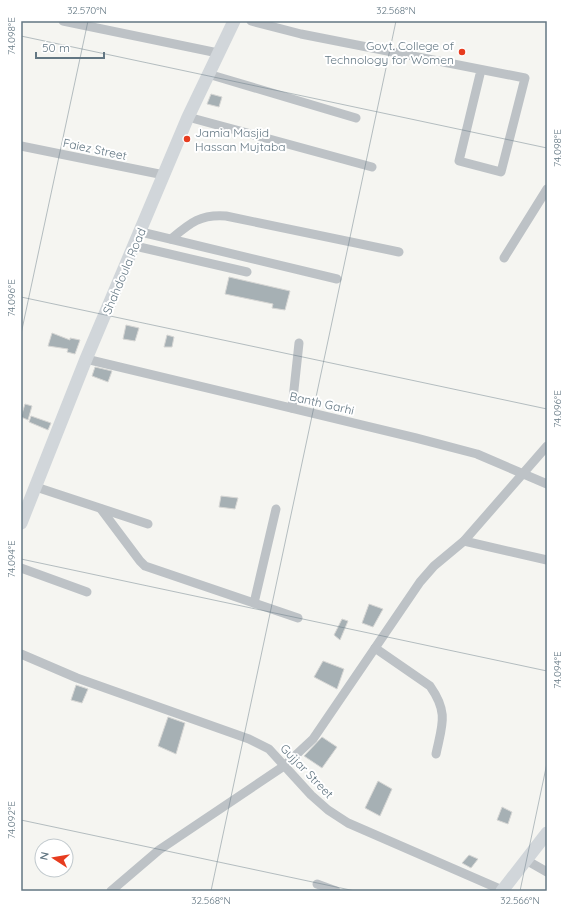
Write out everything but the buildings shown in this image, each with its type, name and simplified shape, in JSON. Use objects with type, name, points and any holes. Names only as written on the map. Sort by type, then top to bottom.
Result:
[{"type":"street","points":[[63,21],[218,53]]},
{"type":"street","name":"Shahdoula Road","points":[[21,523],[86,360],[188,117],[234,21]]},
{"type":"street","points":[[250,21],[301,34],[525,78],[501,172],[459,161],[481,70]]},
{"type":"street","points":[[208,74],[356,118]]},
{"type":"street","points":[[188,117],[372,167]]},
{"type":"street","name":"Faiez Street","points":[[21,146],[164,175]]},
{"type":"street","points":[[504,258],[547,189]]},
{"type":"street","points":[[170,239],[193,222],[212,215],[399,252]]},
{"type":"street","points":[[141,232],[336,279]]},
{"type":"street","points":[[135,246],[247,272]]},
{"type":"street","points":[[292,408],[299,343]]},
{"type":"street","name":"Banth Garhi","points":[[86,360],[292,408],[477,454],[547,484]]},
{"type":"street","points":[[111,891],[159,850],[284,766],[313,739],[420,582],[434,566],[464,541],[547,446]]},
{"type":"street","points":[[36,488],[148,524]]},
{"type":"street","points":[[101,509],[145,566],[298,618]]},
{"type":"street","points":[[254,603],[276,509]]},
{"type":"street","points":[[464,541],[547,560]]},
{"type":"street","points":[[21,568],[88,592]]},
{"type":"street","points":[[375,648],[430,686],[436,695],[444,718],[436,754]]},
{"type":"street","name":"Gujjar Street","points":[[21,654],[76,678],[248,739],[269,749],[328,810],[348,823],[502,891]]},
{"type":"street","points":[[502,891],[547,833]]},
{"type":"street","points":[[526,860],[547,872]]},
{"type":"street","points":[[317,884],[336,891]]},
{"type":"place","name":"Govt. College of Technology for Women","points":[[462,52]]},
{"type":"place","name":"Jamia Masjid Hassan Mujtaba","points":[[187,139]]}]
